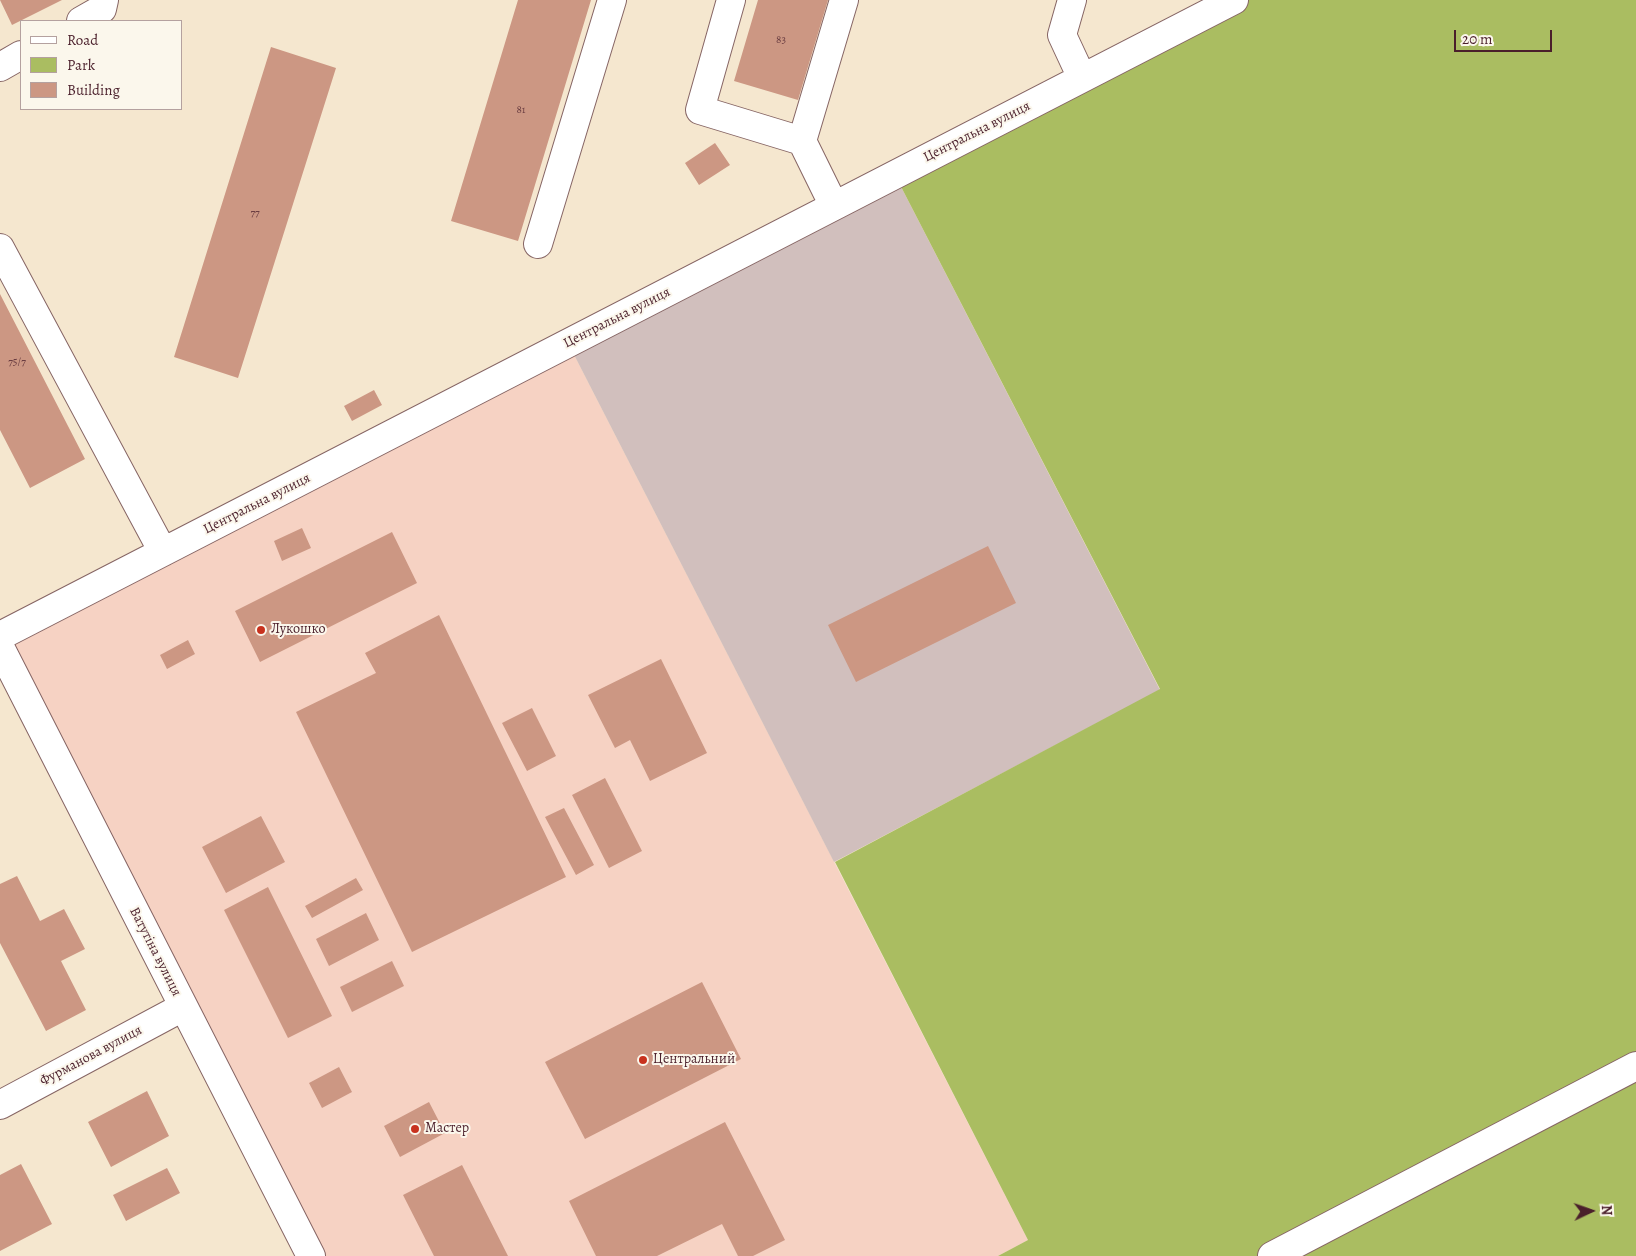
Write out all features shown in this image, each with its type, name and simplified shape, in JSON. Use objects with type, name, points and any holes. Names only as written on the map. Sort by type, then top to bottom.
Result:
[{"type":"street","points":[[538,244],[612,0]]},
{"type":"street","points":[[731,0],[700,110],[802,141]]},
{"type":"street","points":[[834,206],[802,141],[844,0]]},
{"type":"street","points":[[1072,0],[1062,35],[1082,78]]},
{"type":"street","name":"Центральна вулиця","points":[[0,636],[1234,0]]},
{"type":"street","points":[[0,67],[20,56]]},
{"type":"street","points":[[0,248],[163,552]]},
{"type":"street","name":"Ватутіна вулиця","points":[[0,647],[311,1256]]},
{"type":"street","name":"Фурманова вулиця","points":[[0,1105],[183,1007]]},
{"type":"street","points":[[1272,1256],[1636,1066]]},
{"type":"shaded area","points":[[895,175],[1160,690],[834,862],[568,343]]},
{"type":"shaded area","points":[[568,343],[1028,1240],[998,1256],[311,1256],[0,636]]},
{"type":"green space","points":[[1234,0],[1636,0],[1636,1256],[998,1256],[1028,1240],[835,862],[1160,689],[895,175]]},
{"type":"building","points":[[0,0],[62,0],[20,20],[12,25]]},
{"type":"building","points":[[518,0],[591,0],[518,241],[451,221]]},
{"type":"building","points":[[758,0],[828,0],[798,100],[734,81]]},
{"type":"building","points":[[271,47],[336,68],[238,378],[174,357]]},
{"type":"building","points":[[715,143],[730,165],[699,185],[685,163]]},
{"type":"building","points":[[0,294],[85,459],[30,488],[0,430]]},
{"type":"building","points":[[374,390],[382,405],[352,421],[344,406]]},
{"type":"building","points":[[302,528],[311,548],[282,561],[274,541]]},
{"type":"building","points":[[392,532],[417,583],[260,662],[235,611]]},
{"type":"building","points":[[988,546],[1016,603],[856,682],[828,625]]},
{"type":"building","points":[[439,615],[566,877],[412,952],[296,712],[376,673],[365,653]]},
{"type":"building","points":[[188,640],[195,654],[167,669],[160,655]]},
{"type":"building","points":[[661,659],[707,753],[650,781],[630,740],[615,748],[588,695]]},
{"type":"building","points":[[532,708],[556,756],[527,771],[502,723]]},
{"type":"building","points":[[605,778],[642,851],[609,868],[572,795]]},
{"type":"building","points":[[564,808],[594,865],[576,875],[545,817]]},
{"type":"building","points":[[261,816],[285,862],[226,893],[202,847]]},
{"type":"building","points":[[17,876],[40,921],[64,909],[85,949],[61,961],[86,1010],[46,1031],[0,943],[0,884]]},
{"type":"building","points":[[356,878],[363,890],[312,918],[305,906]]},
{"type":"building","points":[[268,887],[332,1016],[288,1038],[224,910]]},
{"type":"building","points":[[366,913],[379,940],[329,966],[316,939]]},
{"type":"building","points":[[392,961],[404,986],[352,1012],[340,987]]},
{"type":"building","name":"Центральний","points":[[702,982],[741,1059],[585,1139],[545,1062]]},
{"type":"building","points":[[339,1067],[352,1092],[322,1108],[309,1083]]},
{"type":"building","points":[[147,1091],[169,1136],[111,1167],[88,1122]]},
{"type":"building","name":"Мастер","points":[[429,1102],[445,1133],[400,1157],[384,1126]]},
{"type":"building","points":[[725,1122],[785,1240],[753,1256],[738,1256],[722,1224],[657,1256],[596,1256],[569,1201]]},
{"type":"building","points":[[21,1164],[52,1224],[0,1251],[0,1175]]},
{"type":"building","points":[[462,1165],[508,1256],[434,1256],[403,1195]]},
{"type":"building","points":[[167,1168],[180,1193],[126,1221],[113,1195]]},
{"type":"place","name":"Лукошко","points":[[261,630]]},
{"type":"place","name":"Центральний","points":[[643,1060]]},
{"type":"place","name":"Мастер","points":[[415,1129]]}]
